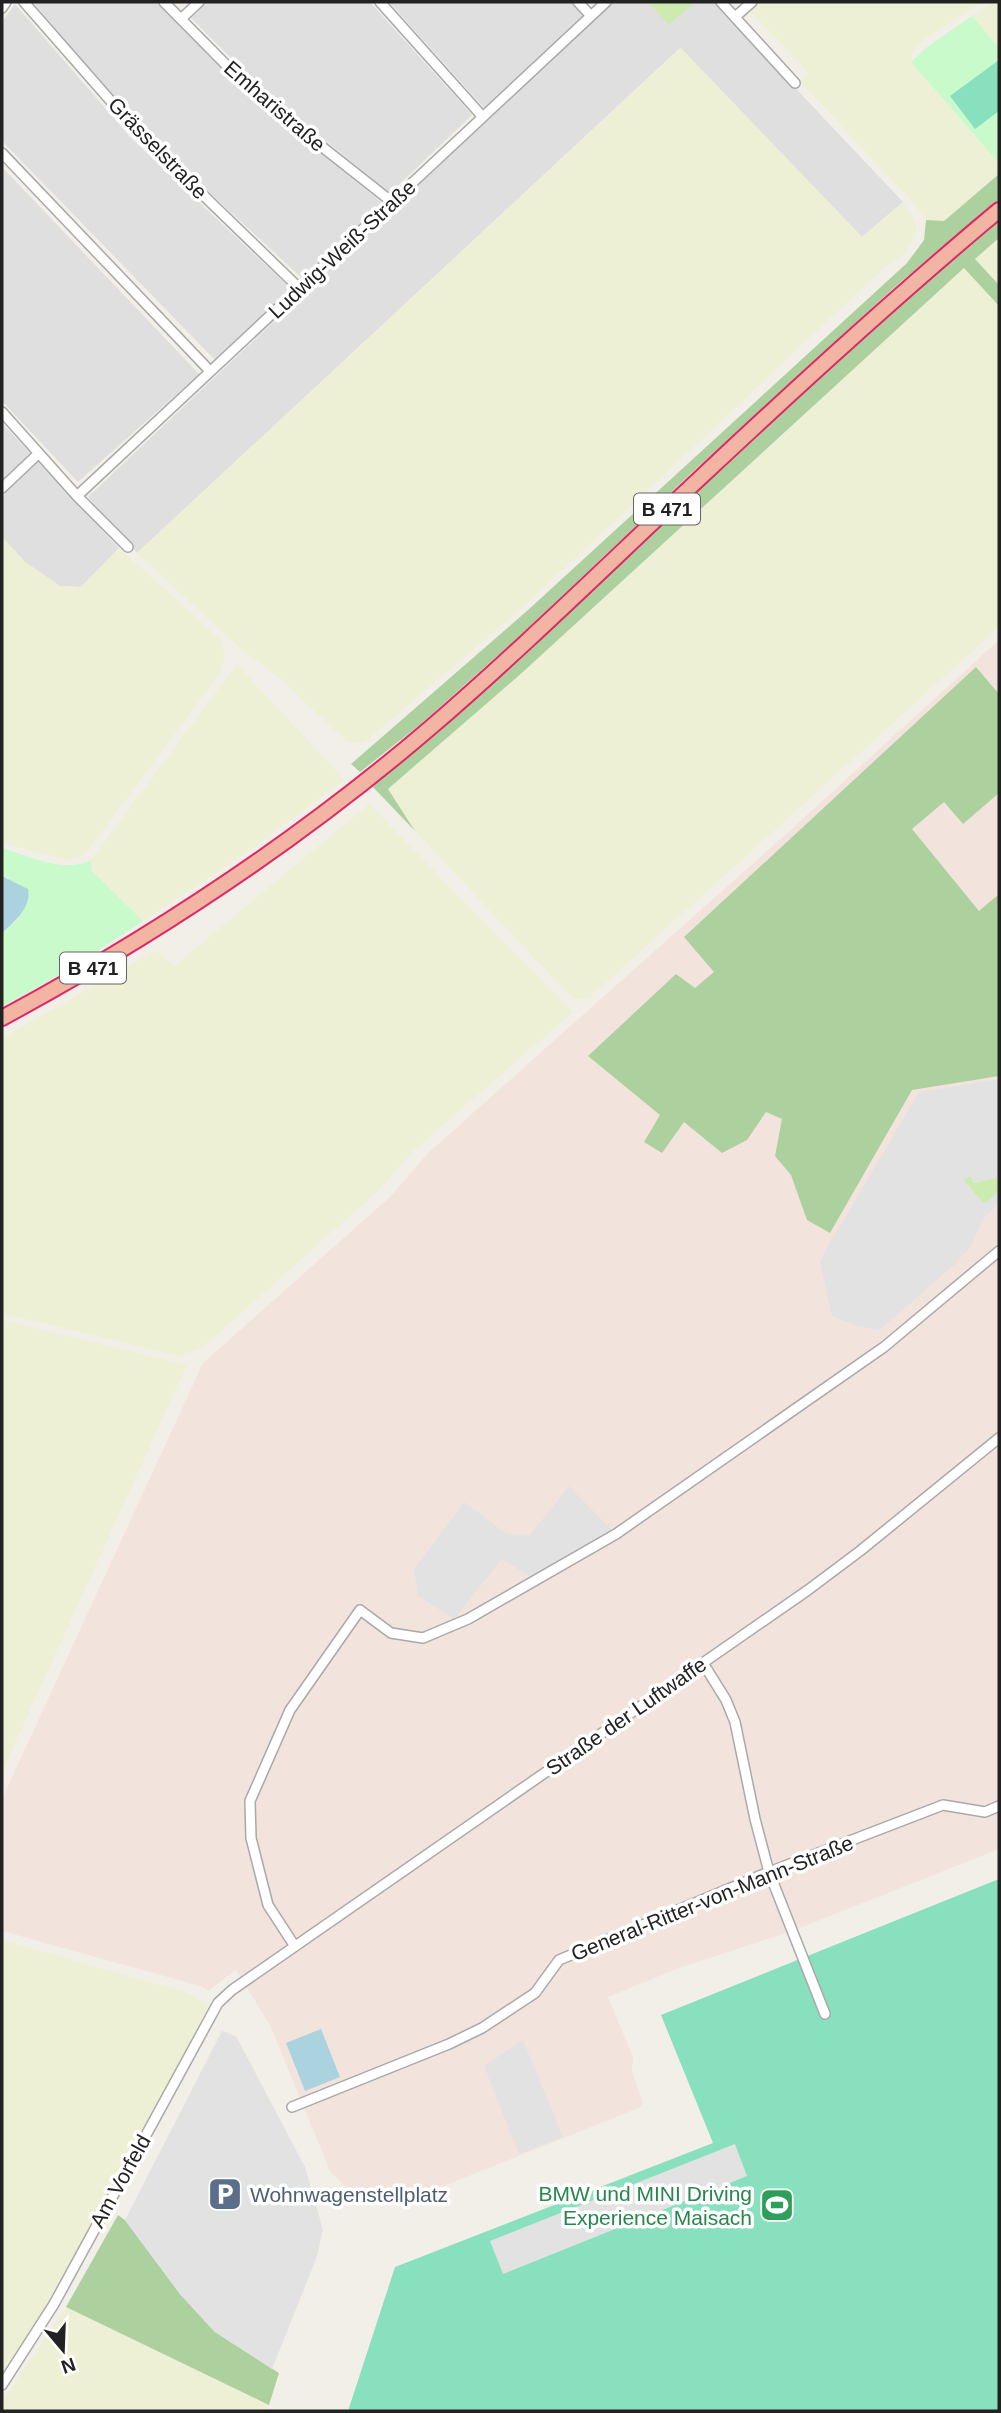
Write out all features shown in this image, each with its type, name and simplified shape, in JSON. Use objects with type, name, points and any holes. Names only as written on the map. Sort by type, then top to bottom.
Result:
[{"type":"highway","name":"B 471","points":[[2,1018],[79,976],[182,913],[266,857],[370,777],[502,664],[902,291],[999,210]]},
{"type":"street","points":[[2,8],[6,2]]},
{"type":"street","name":"Grässelstraße","points":[[24,2],[137,131],[299,288]]},
{"type":"street","name":"Emharistraße","points":[[164,2],[254,93],[392,202]]},
{"type":"street","points":[[181,19],[199,2]]},
{"type":"street","points":[[380,2],[482,116]]},
{"type":"street","points":[[578,2],[591,16]]},
{"type":"street","name":"Ludwig-Weiß-Straße","points":[[77,496],[607,2]]},
{"type":"street","points":[[721,2],[795,83]]},
{"type":"street","points":[[735,17],[752,2]]},
{"type":"street","points":[[2,153],[210,371]]},
{"type":"street","points":[[2,412],[77,496],[128,547]]},
{"type":"street","points":[[2,488],[38,454]]},
{"type":"street","points":[[294,1945],[268,1905],[251,1838],[250,1801],[290,1710],[360,1610],[391,1633],[423,1638],[468,1619],[627,1526],[884,1347],[999,1251]]},
{"type":"street","name":"Straße der Luftwaffe","points":[[243,1982],[703,1663],[860,1550],[999,1438]]},
{"type":"street","points":[[703,1663],[726,1700],[735,1722],[769,1872],[825,2014]]},
{"type":"street","name":"General-Ritter-von-Mann-Straße","points":[[292,2107],[449,2044],[482,2028],[534,1993],[559,1961],[769,1872],[943,1805],[985,1812],[999,1806]]},
{"type":"street","name":"Am Vorfeld","points":[[2,2385],[54,2304],[218,2003],[243,1982]]},
{"type":"shaded area","points":[[33,2],[156,2],[250,96],[382,203],[301,277],[137,126]]},
{"type":"shaded area","points":[[208,2],[370,2],[472,115],[390,193],[261,88],[191,18]]},
{"type":"shaded area","points":[[389,2],[572,2],[585,17],[485,109]]},
{"type":"shaded area","points":[[612,2],[714,2],[903,202],[862,237],[680,48],[137,553],[88,497]]},
{"type":"shaded area","points":[[15,4],[131,138],[291,289],[215,360],[2,141],[2,22]]},
{"type":"shaded area","points":[[2,167],[199,374],[78,482],[2,401]]},
{"type":"shaded area","points":[[2,423],[119,548],[81,587],[60,586],[25,562],[2,537]]},
{"type":"shaded area","points":[[999,640],[999,1849],[792,1931],[679,1968],[608,1997],[633,2057],[632,2072],[643,2102],[641,2107],[396,2205],[366,2204],[358,2200],[330,2171],[270,2025],[236,1970],[208,1991],[200,1986],[2,1931],[2,1799],[203,1363],[390,1197],[428,1153]]},
{"type":"shaded area","points":[[999,1079],[999,1177],[973,1183],[971,1176],[963,1179],[983,1203],[999,1191],[999,1203],[983,1219],[970,1247],[955,1264],[880,1330],[856,1326],[832,1316],[820,1263],[919,1092]]},
{"type":"shaded area","points":[[569,1486],[616,1534],[536,1580],[502,1559],[454,1619],[418,1596],[414,1569],[464,1502],[507,1534],[529,1536]]},
{"type":"shaded area","name":"Wohnwagenstellplatz","points":[[222,2031],[236,2036],[305,2167],[323,2230],[316,2259],[272,2369],[215,2332],[180,2294],[125,2220]]},
{"type":"shaded area","points":[[523,2040],[563,2137],[519,2154],[484,2066]]},
{"type":"shaded area","points":[[735,2144],[747,2176],[503,2274],[490,2241]]},
{"type":"green space","points":[[648,2],[695,2],[669,25]]},
{"type":"green space","points":[[758,2],[982,2],[925,39],[913,51],[911,62],[999,163],[999,174],[944,222],[926,220],[911,200],[800,82],[809,73],[749,10]]},
{"type":"green space","points":[[994,2],[999,2],[999,48],[972,16]]},
{"type":"green space","points":[[972,16],[999,48],[999,163],[911,62],[927,47]]},
{"type":"green space","points":[[681,48],[862,237],[903,202],[916,221],[916,235],[905,253],[886,266],[522,608],[364,743],[348,743],[281,679],[240,648],[137,553]]},
{"type":"green space","points":[[999,60],[999,111],[975,129],[950,96]]},
{"type":"green space","points":[[999,174],[999,200],[897,285],[686,478],[532,625],[422,723],[360,772],[351,764],[528,610],[907,263],[924,240],[926,220],[944,221]]},
{"type":"green space","points":[[999,219],[999,238],[975,259],[999,285],[999,306],[964,268],[524,671],[388,789],[415,831],[372,786],[438,733],[695,489],[908,295]]},
{"type":"green space","points":[[999,238],[999,285],[975,258]]},
{"type":"green space","points":[[965,268],[999,306],[999,627],[589,998],[573,999],[415,831],[387,789],[524,671]]},
{"type":"green space","points":[[2,537],[25,562],[60,586],[81,587],[119,548],[221,640],[225,655],[220,673],[84,856],[68,860],[2,843]]},
{"type":"green space","points":[[237,664],[345,780],[250,850],[143,921],[91,870],[91,860]]},
{"type":"green space","points":[[976,667],[999,694],[999,793],[963,824],[944,802],[912,829],[979,911],[999,894],[999,1076],[912,1090],[830,1233],[807,1220],[791,1175],[775,1156],[782,1119],[766,1112],[747,1140],[722,1153],[684,1122],[662,1153],[644,1142],[660,1115],[588,1056],[676,974],[695,988],[714,972],[684,937]]},
{"type":"green space","points":[[369,804],[573,1012],[412,1152],[380,1189],[203,1347],[179,1356],[2,1313],[2,1038],[156,950],[174,966]]},
{"type":"green space","points":[[2,848],[58,864],[81,864],[91,860],[91,870],[143,921],[73,967],[2,1007],[2,933],[19,918],[9,878],[2,876]]},
{"type":"green space","points":[[971,1176],[974,1183],[999,1177],[999,1191],[987,1203],[983,1203],[963,1181]]},
{"type":"green space","points":[[2,1320],[187,1365],[2,1772]]},
{"type":"green space","name":"BMW und MINI Driving Experience Maisach","points":[[999,1879],[999,2411],[348,2411],[395,2267],[713,2143],[661,2015]]},
{"type":"green space","points":[[2,1940],[188,1993],[209,2006],[49,2304],[2,2377]]},
{"type":"green space","points":[[118,2215],[125,2220],[180,2294],[215,2332],[279,2373],[269,2405],[66,2307]]},
{"type":"green space","points":[[66,2307],[269,2405],[267,2411],[2,2411],[2,2401]]},
{"type":"water","points":[[2,876],[28,889],[29,896],[21,914],[2,933]]},
{"type":"water","points":[[321,2029],[340,2077],[305,2091],[286,2043]]},
{"type":"place","name":"Wohnwagenstellplatz","points":[[225,2194]]},
{"type":"place","name":"BMW und MINI Driving Experience Maisach","points":[[777,2205]]}]
